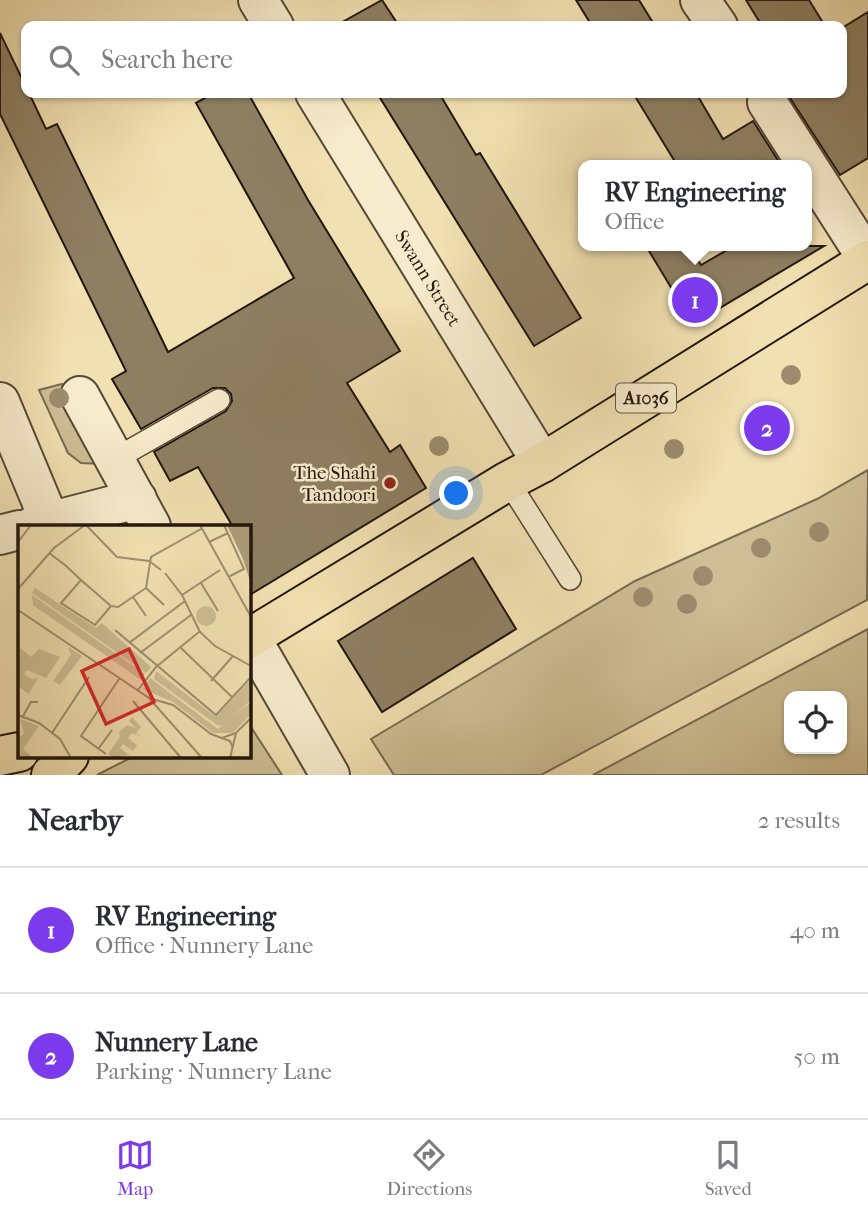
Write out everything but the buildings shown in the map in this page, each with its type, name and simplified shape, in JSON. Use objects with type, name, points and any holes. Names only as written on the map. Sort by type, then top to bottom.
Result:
[{"type":"main road","name":"A1036","points":[[250,639],[508,481],[542,463],[868,260]]},
{"type":"main road","points":[[0,756],[18,752]]},
{"type":"main road","points":[[51,775],[67,758]]},
{"type":"street","points":[[258,0],[271,21]]},
{"type":"street","points":[[700,0],[715,21]]},
{"type":"street","name":"Swann Street","points":[[318,98],[542,463]]},
{"type":"street","points":[[767,102],[804,160]]},
{"type":"street","points":[[812,172],[868,260]]},
{"type":"street","points":[[42,525],[144,513],[80,396]]},
{"type":"street","points":[[0,402],[34,525]]},
{"type":"street","points":[[0,535],[18,530]]},
{"type":"street","points":[[250,639],[330,775]]},
{"type":"lane","points":[[115,458],[219,400]]},
{"type":"lane","points":[[508,481],[570,579]]},
{"type":"shaded area","points":[[62,384],[101,464],[81,463],[68,453],[39,390]]},
{"type":"shaded area","points":[[868,470],[867,600],[541,775],[394,775],[371,739],[635,581],[817,499]]},
{"type":"shaded area","points":[[868,629],[868,775],[593,775]]},
{"type":"shaded area","points":[[250,726],[282,775],[97,775],[130,758],[250,758]]},
{"type":"place","name":"RV Engineering","points":[[695,300]]},
{"type":"place","name":"Nunnery Lane","points":[[767,428]]},
{"type":"place","name":"The Shahi Tandoori","points":[[390,483]]}]
